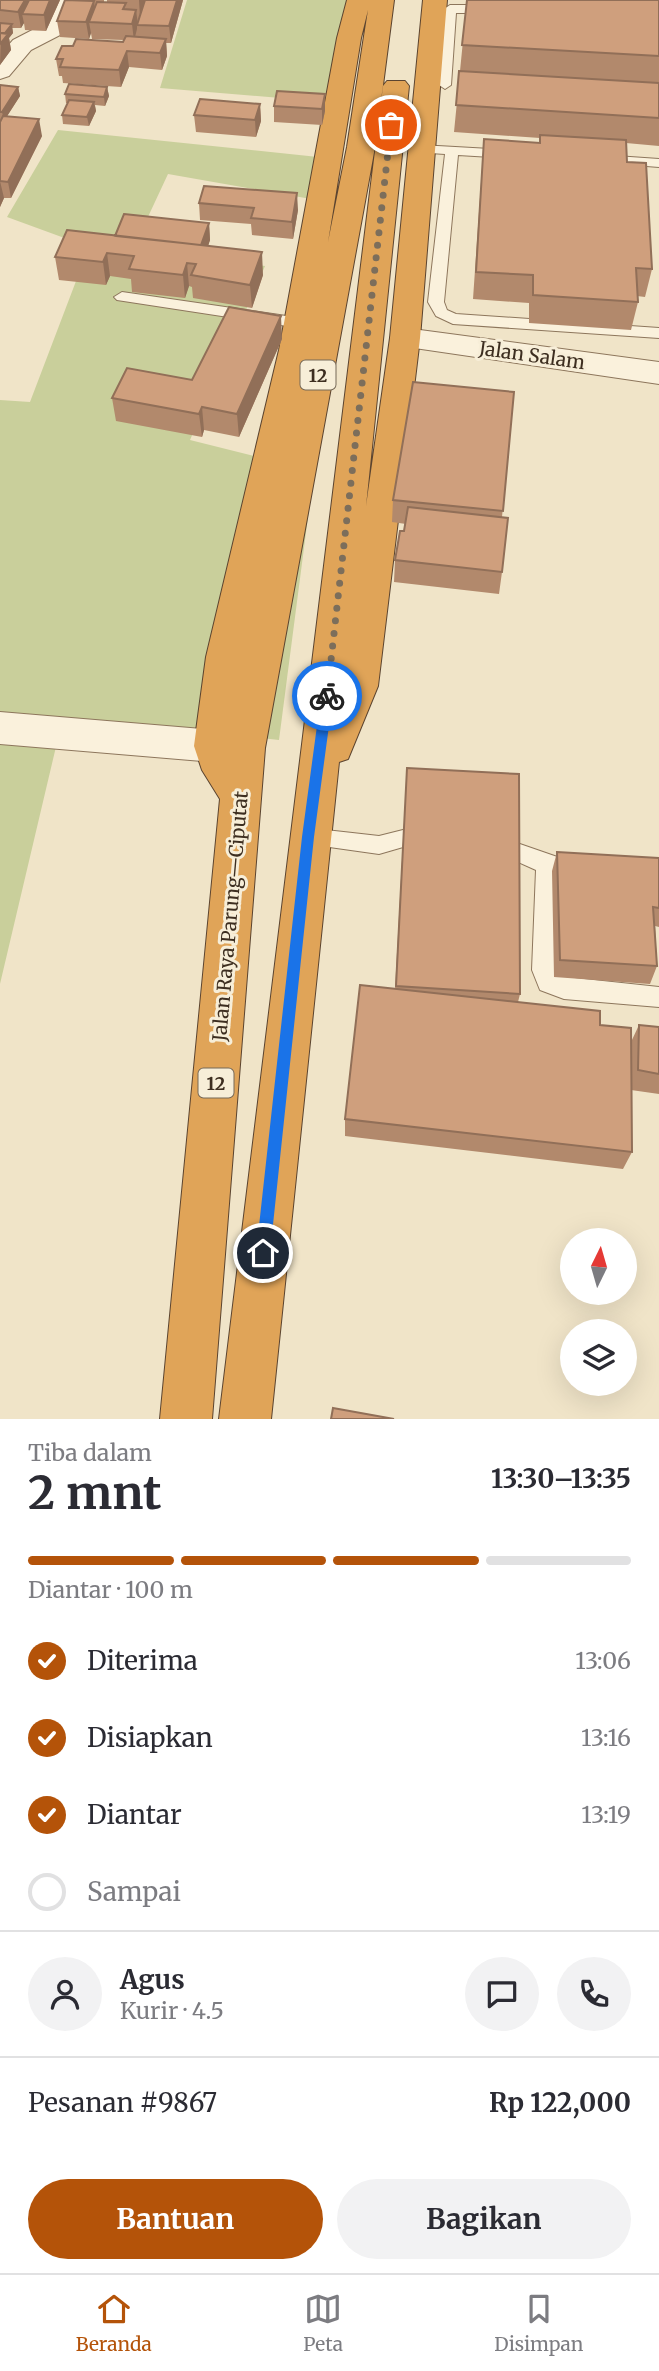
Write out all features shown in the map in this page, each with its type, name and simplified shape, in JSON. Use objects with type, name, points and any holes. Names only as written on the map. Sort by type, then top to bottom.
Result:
[{"type":"highway","points":[[229,747],[225,657],[300,323],[349,38],[359,0]]},
{"type":"highway","name":"12","points":[[229,747],[361,147],[382,0]]},
{"type":"highway","name":"12","points":[[245,1419],[405,0]]},
{"type":"highway","points":[[311,816],[359,686],[405,338],[420,149],[444,85],[435,0]]},
{"type":"highway","name":"Jalan Raya Parung—Ciputat","points":[[186,1419],[240,818],[239,793],[229,747]]},
{"type":"street","points":[[0,71],[22,45],[53,29],[64,0]]},
{"type":"street","name":"Jalan Salam","points":[[405,338],[659,373]]},
{"type":"street","points":[[0,729],[229,747]]},
{"type":"lane","points":[[444,85],[451,8],[509,9]]},
{"type":"lane","points":[[420,149],[521,155]]},
{"type":"lane","points":[[452,151],[436,302],[441,313],[453,319],[659,333]]},
{"type":"lane","points":[[590,159],[659,163]]},
{"type":"lane","points":[[122,297],[300,323]]},
{"type":"lane","points":[[311,816],[379,845],[403,839]]},
{"type":"lane","points":[[514,851],[547,865],[584,868]]},
{"type":"lane","points":[[547,865],[543,970],[548,983],[564,989],[659,997]]},
{"type":"green space","points":[[187,0],[350,0],[328,102],[160,88]]},
{"type":"green space","points":[[58,130],[318,157],[311,199],[168,174],[133,249],[265,266],[190,440],[314,471],[279,740],[63,717],[0,984],[0,400],[30,402],[89,247],[7,217]]},
{"type":"building","points":[[0,0],[25,0],[18,12],[0,10]]},
{"type":"building","points":[[29,0],[50,0],[44,15],[22,14]]},
{"type":"building","points":[[65,0],[94,1],[86,22],[57,21]]},
{"type":"building","points":[[145,0],[177,0],[169,26],[137,25]]},
{"type":"building","points":[[467,0],[659,0],[659,56],[462,45]]},
{"type":"building","points":[[97,2],[126,3],[123,9],[136,10],[132,24],[89,22]]},
{"type":"building","points":[[0,23],[12,24],[5,33],[0,33]]},
{"type":"building","points":[[0,33],[8,34],[0,44]]},
{"type":"building","points":[[126,36],[166,39],[160,53],[127,51],[119,70],[60,67],[63,59],[56,59],[62,46],[73,46],[76,39],[123,42]]},
{"type":"building","points":[[459,71],[659,83],[659,118],[456,105]]},
{"type":"building","points":[[69,84],[107,87],[104,97],[65,94]]},
{"type":"building","points":[[0,85],[18,87],[2,112],[0,112]]},
{"type":"building","points":[[277,91],[325,94],[322,109],[274,106]]},
{"type":"building","points":[[200,99],[260,104],[255,120],[194,115]]},
{"type":"building","points":[[69,100],[94,102],[87,117],[62,115]]},
{"type":"building","points":[[3,116],[39,119],[8,182],[0,181],[0,122]]},
{"type":"building","points":[[540,135],[626,140],[627,162],[646,163],[652,269],[636,268],[638,302],[533,295],[533,275],[476,272],[484,139],[540,143]]},
{"type":"building","points":[[204,186],[297,193],[292,222],[251,218],[254,208],[199,203]]},
{"type":"building","points":[[124,214],[209,223],[201,245],[115,236]]},
{"type":"building","points":[[67,230],[262,252],[250,285],[191,275],[196,264],[187,263],[183,275],[129,269],[134,256],[107,253],[103,262],[55,257]]},
{"type":"building","points":[[229,307],[281,316],[237,414],[202,407],[199,414],[112,398],[127,368],[192,380]]},
{"type":"building","points":[[413,382],[514,392],[503,511],[393,500]]},
{"type":"building","points":[[408,507],[508,518],[502,572],[395,560]]},
{"type":"building","points":[[407,768],[519,774],[520,994],[396,986]]},
{"type":"building","points":[[557,852],[659,858],[659,908],[653,907],[657,966],[560,960]]},
{"type":"building","points":[[360,985],[600,1011],[600,1025],[631,1028],[632,1152],[345,1119]]},
{"type":"building","points":[[639,1025],[659,1027],[659,1074],[638,1070]]},
{"type":"building","points":[[333,1408],[394,1419],[331,1419]]},
{"type":"way so far","points":[[327,696],[391,125]]},
{"type":"route","points":[[263,1253],[308,837],[323,745],[327,696]]}]
